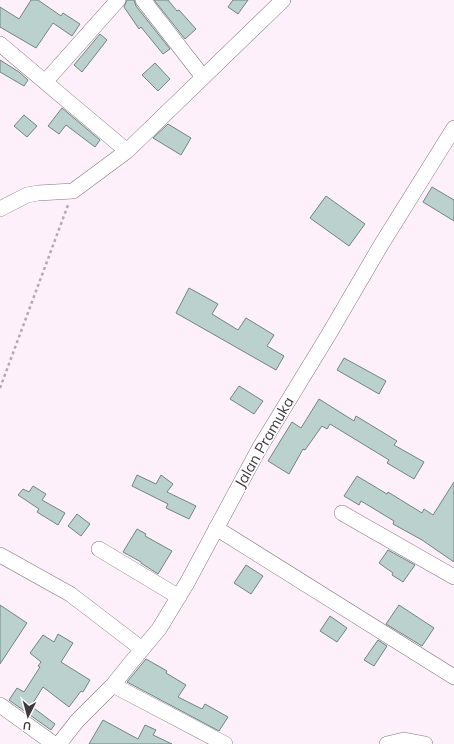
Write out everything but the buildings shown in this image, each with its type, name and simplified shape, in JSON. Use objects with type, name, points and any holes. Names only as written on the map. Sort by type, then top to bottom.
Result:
[{"type":"street","points":[[45,82],[118,0]]},
{"type":"street","points":[[143,0],[203,77]]},
{"type":"street","points":[[0,210],[27,195],[73,191],[127,151],[283,0]]},
{"type":"street","points":[[0,44],[127,151]]},
{"type":"street","name":"Jalan Pramuka","points":[[59,744],[77,721],[113,685],[159,629],[260,447],[381,245],[454,128]]},
{"type":"street","points":[[342,513],[454,577]]},
{"type":"street","points":[[216,528],[454,677]]},
{"type":"street","points":[[99,549],[178,597]]},
{"type":"street","points":[[0,555],[70,594],[142,649]]},
{"type":"street","points":[[113,685],[225,744]]},
{"type":"street","points":[[0,705],[54,744]]},
{"type":"street","points":[[387,744],[404,740],[425,744]]},
{"type":"path","points":[[0,388],[73,191]]}]
